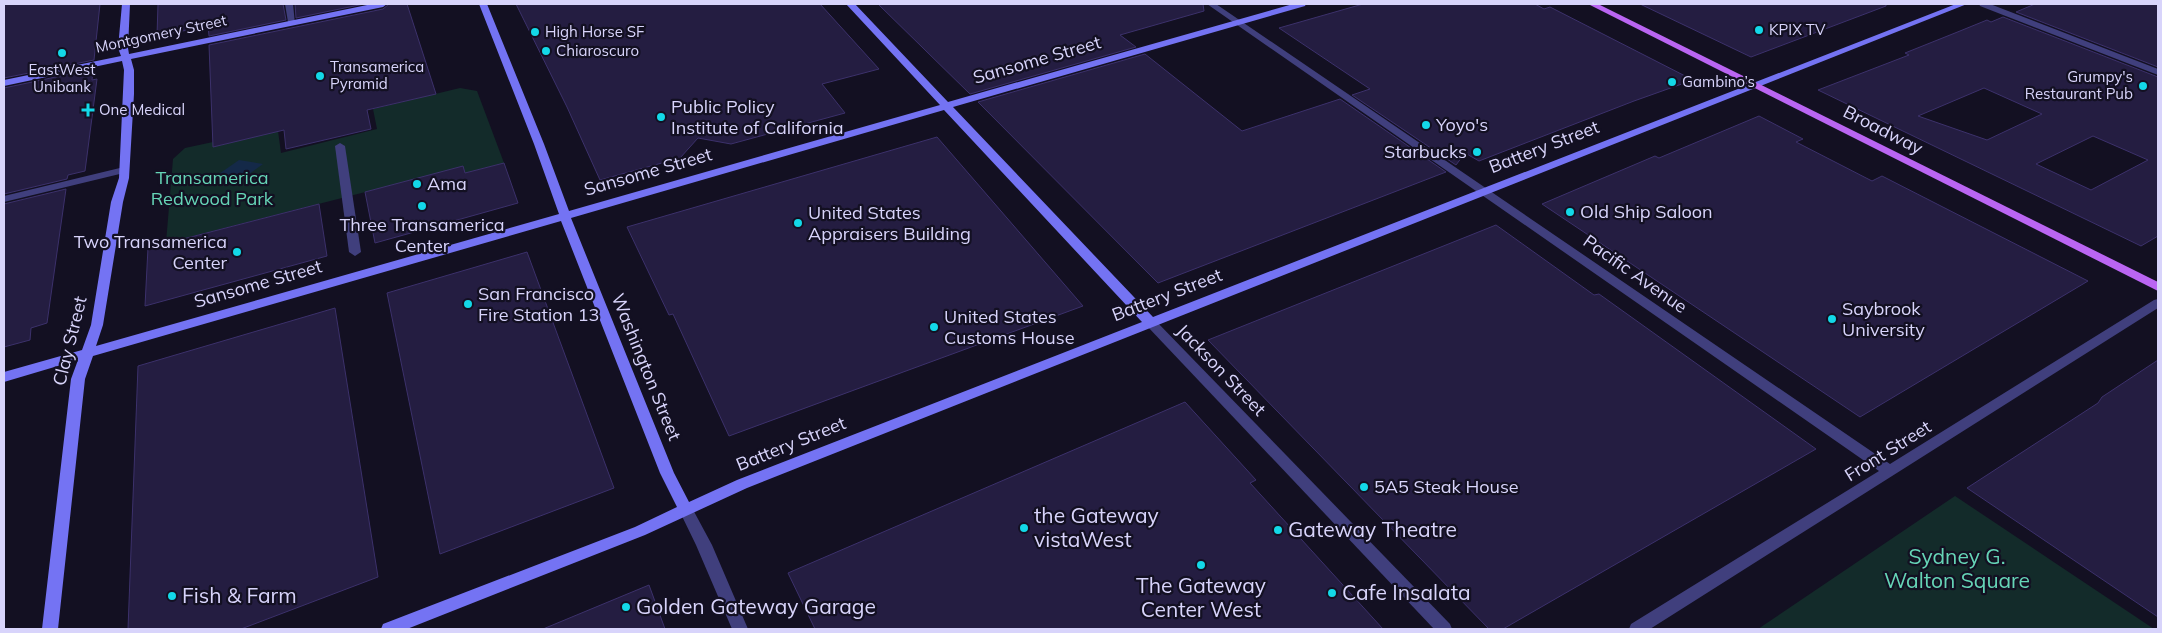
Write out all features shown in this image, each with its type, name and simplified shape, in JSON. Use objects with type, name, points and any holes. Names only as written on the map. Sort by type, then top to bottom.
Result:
[{"type":"main road","name":"Broadway","points":[[1592,4],[2158,287]]},
{"type":"street","name":"Clay Street","points":[[50,629],[78,379],[97,325],[124,170],[129,94],[129,70],[123,48],[126,4]]},
{"type":"street","points":[[289,4],[292,22]]},
{"type":"street","name":"Montgomery Street","points":[[4,83],[383,4]]},
{"type":"street","name":"Washington Street","points":[[483,4],[532,126],[564,215],[668,473],[704,545],[740,629]]},
{"type":"street","name":"Jackson Street","points":[[850,4],[1151,323],[1444,629]]},
{"type":"street","name":"Pacific Avenue","points":[[1211,4],[1890,471]]},
{"type":"street","name":"Sansome Street","points":[[4,377],[1302,4]]},
{"type":"street","name":"Battery Street","points":[[389,629],[640,531],[742,484],[1963,4]]},
{"type":"street","points":[[1983,4],[2158,72]]},
{"type":"street","points":[[340,146],[355,252]]},
{"type":"street","points":[[4,199],[124,170]]},
{"type":"street","name":"Front Street","points":[[1637,629],[2158,304]]},
{"type":"green space","name":"Transamerica Redwood Park","points":[[460,88],[477,91],[504,163],[465,173],[463,167],[166,243],[173,159],[185,148],[213,142],[213,147],[278,131],[281,153],[377,129],[373,109]]},
{"type":"green space","name":"Sydney G. Walton Square","points":[[1955,496],[2154,629],[1758,629]]},
{"type":"water","points":[[239,160],[263,164],[241,180],[216,176]]},
{"type":"building","points":[[4,4],[100,4],[94,60],[4,78]]},
{"type":"building","points":[[158,4],[283,4],[286,20],[209,36],[208,26],[157,36]]},
{"type":"building","points":[[295,4],[364,4],[296,18]]},
{"type":"building","name":"Transamerica Pyramid","points":[[389,4],[407,4],[436,94],[367,110],[371,129],[286,149],[284,130],[213,147],[209,45],[383,9]]},
{"type":"building","points":[[516,4],[820,4],[879,69],[822,84],[845,113],[731,144],[698,138],[680,158],[600,180],[567,107]]},
{"type":"building","points":[[878,4],[1203,4],[1204,11],[1120,35],[1136,47],[970,94]]},
{"type":"building","points":[[1363,4],[1535,4],[1544,9],[1550,7],[1693,80],[1479,161],[1465,153],[1456,165],[1352,95],[1370,89],[1279,28]]},
{"type":"building","name":"KPIX TV","points":[[1640,4],[1886,4],[1886,6],[1751,57]]},
{"type":"building","points":[[2035,4],[2158,4],[2158,67],[2016,12]]},
{"type":"building","points":[[2003,17],[2158,77],[2158,236],[2141,246],[1818,90],[1909,55],[1905,53],[1987,20],[1991,22]],"holes":[[[1984,88],[2042,114],[1987,140],[1918,116]],[[2093,136],[2148,160],[2091,190],[2036,164]]]},
{"type":"building","points":[[1145,54],[1242,131],[1340,99],[1446,172],[1158,283],[978,102]]},
{"type":"building","points":[[93,69],[92,80],[97,79],[85,171],[68,175],[67,179],[4,194],[4,88]]},
{"type":"building","points":[[1759,116],[1803,139],[1796,142],[1872,181],[1882,176],[2088,281],[1860,417],[1542,204],[1655,156],[1659,158]]},
{"type":"building","points":[[937,137],[1083,306],[729,436],[673,314],[669,315],[627,227]]},
{"type":"building","name":"Three Transamerica Center","points":[[504,163],[518,203],[375,243],[365,192],[463,166],[465,173]]},
{"type":"building","points":[[66,189],[47,323],[31,328],[30,340],[4,347],[4,204]]},
{"type":"building","name":"Two Transamerica Center","points":[[319,204],[327,256],[145,306],[148,248]]},
{"type":"building","points":[[1496,225],[1594,295],[1599,294],[1816,449],[1503,629],[1489,629],[1208,340]]},
{"type":"building","points":[[527,252],[614,488],[440,554],[387,293]]},
{"type":"building","points":[[335,308],[378,577],[241,629],[128,629],[138,366]]},
{"type":"building","points":[[2158,360],[2158,617],[1967,488],[2098,403],[2102,397]]},
{"type":"building","points":[[1185,402],[1256,480],[1250,483],[1383,629],[815,629],[788,573]]},
{"type":"building","name":"Golden Gateway Garage","points":[[649,585],[665,629],[543,629]]},
{"type":"place","name":"KPIX TV","points":[[1759,30]]},
{"type":"place","name":"High Horse SF","points":[[535,32]]},
{"type":"place","name":"Chiaroscuro","points":[[546,51]]},
{"type":"place","name":"EastWest Unibank","points":[[62,53]]},
{"type":"place","name":"Transamerica Pyramid","points":[[320,76]]},
{"type":"place","name":"Gambino’s","points":[[1672,82]]},
{"type":"place","name":"Grumpy's Restaurant Pub","points":[[2143,86]]},
{"type":"place","name":"One Medical","points":[[88,110]]},
{"type":"place","name":"Public Policy Institute of California","points":[[661,117]]},
{"type":"place","name":"Yoyo's","points":[[1426,125]]},
{"type":"place","name":"Starbucks","points":[[1477,152]]},
{"type":"place","name":"Ama","points":[[417,184]]},
{"type":"place","name":"Three Transamerica Center","points":[[422,206]]},
{"type":"place","name":"Old Ship Saloon","points":[[1570,212]]},
{"type":"place","name":"United States Appraisers Building","points":[[798,223]]},
{"type":"place","name":"Two Transamerica Center","points":[[237,252]]},
{"type":"place","name":"San Francisco Fire Station 13","points":[[468,304]]},
{"type":"place","name":"Saybrook University","points":[[1832,319]]},
{"type":"place","name":"United States Customs House","points":[[934,327]]},
{"type":"place","name":"5A5 Steak House","points":[[1364,487]]},
{"type":"place","name":"the Gateway vistaWest","points":[[1024,528]]},
{"type":"place","name":"Gateway Theatre","points":[[1278,530]]},
{"type":"place","name":"The Gateway Center West","points":[[1201,565]]},
{"type":"place","name":"Cafe Insalata","points":[[1332,593]]},
{"type":"place","name":"Fish & Farm","points":[[172,596]]},
{"type":"place","name":"Golden Gateway Garage","points":[[626,607]]}]
